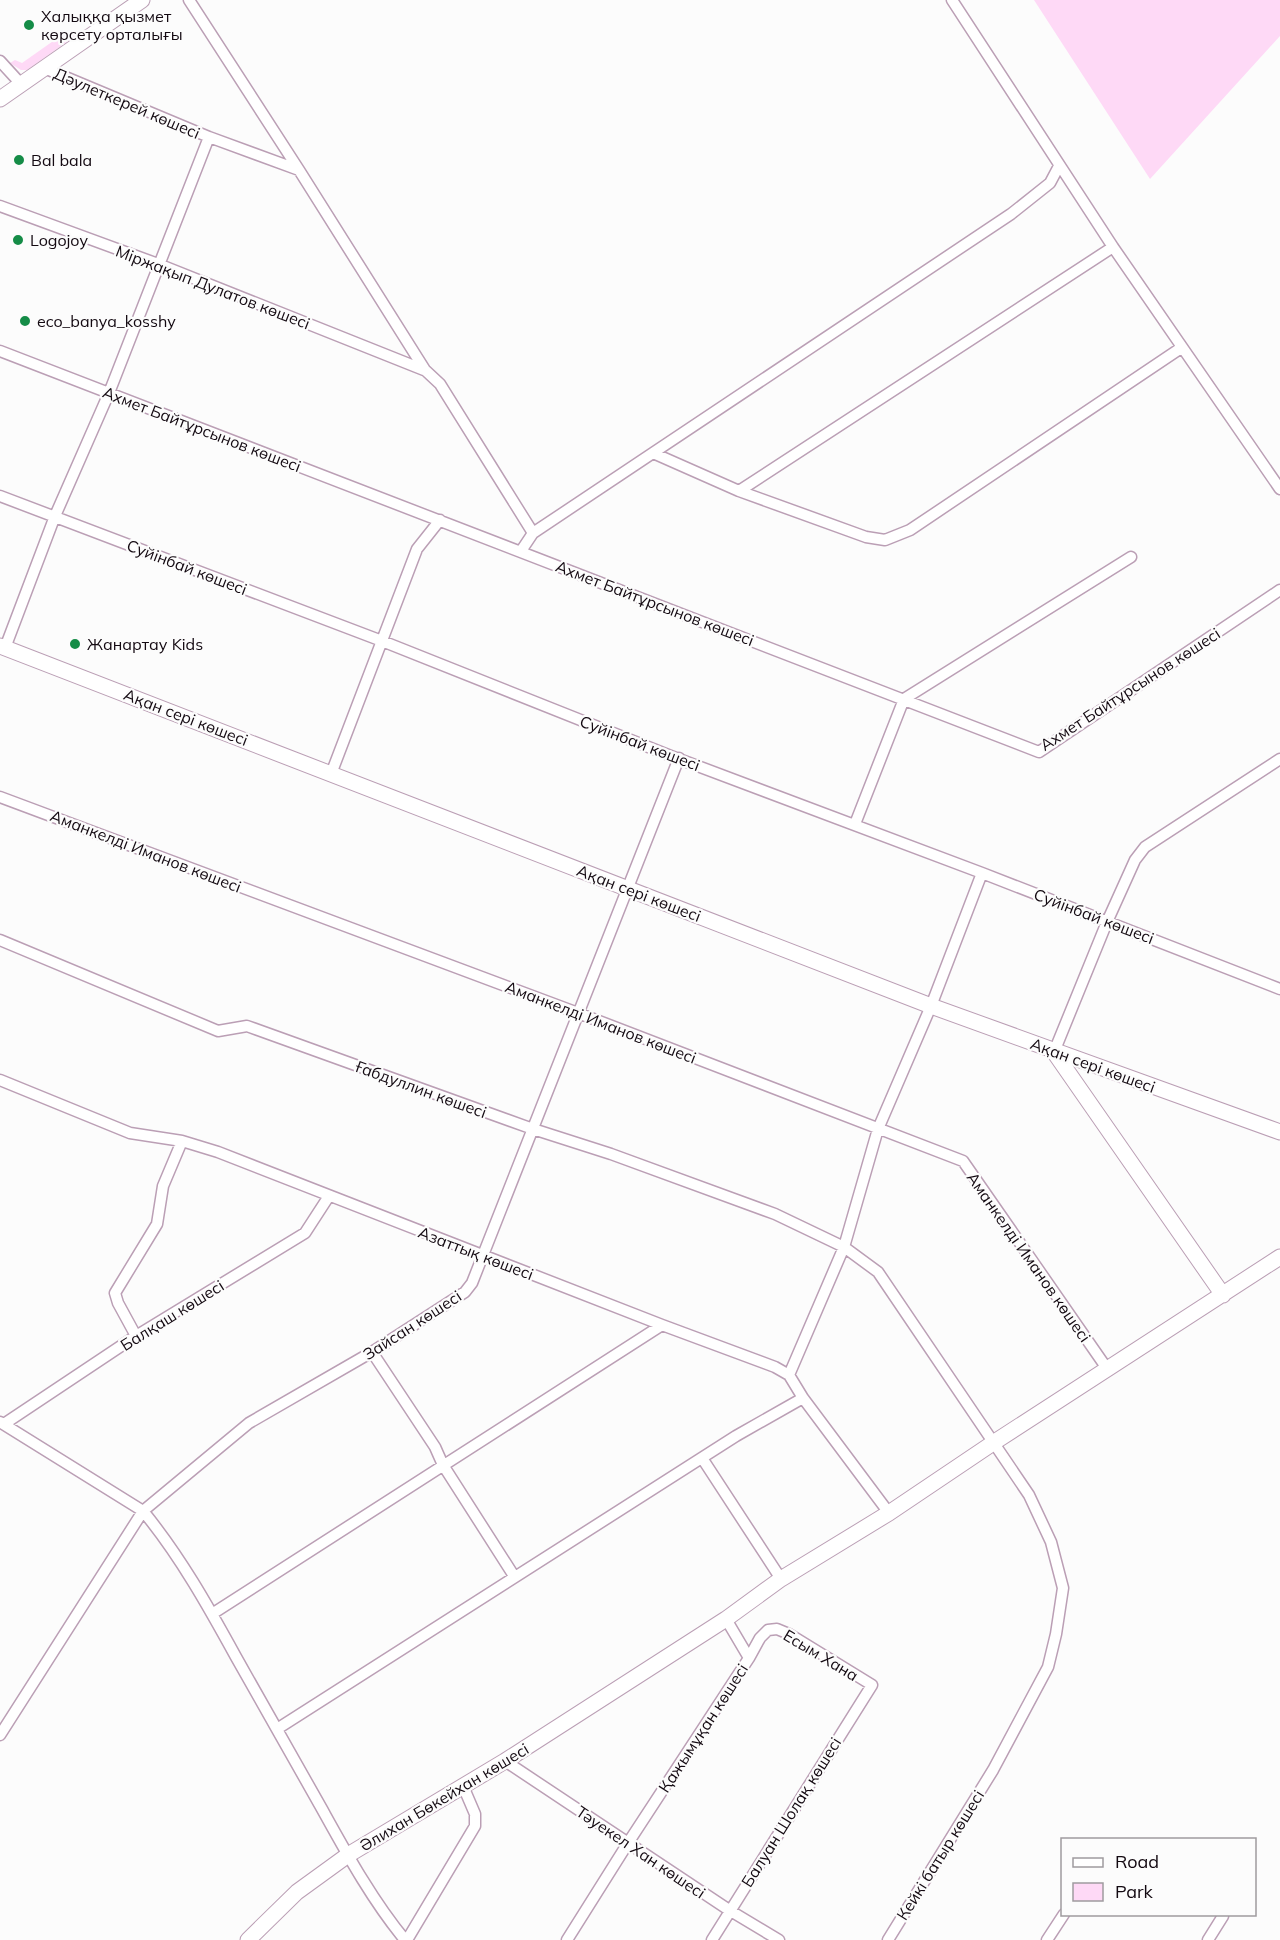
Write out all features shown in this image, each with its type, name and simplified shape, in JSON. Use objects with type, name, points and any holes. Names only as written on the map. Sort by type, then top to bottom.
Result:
[{"type":"street","points":[[0,99],[142,0]]},
{"type":"street","points":[[189,0],[425,370],[440,384],[533,533]]},
{"type":"street","points":[[952,0],[1113,247],[1280,489]]},
{"type":"street","points":[[0,61],[21,84]]},
{"type":"street","name":"Дәулеткерей көшесі","points":[[44,68],[209,137],[299,170]]},
{"type":"street","points":[[2,647],[55,516],[109,393],[209,137]]},
{"type":"street","points":[[521,551],[533,533],[1011,214],[1050,183],[1059,166]]},
{"type":"street","name":"Міржақып Дулатов көшесі","points":[[0,206],[158,264],[425,370]]},
{"type":"street","points":[[739,491],[1113,247]]},
{"type":"street","points":[[652,453],[739,491],[866,537],[885,540],[910,530],[1182,348]]},
{"type":"street","name":"Ахмет Байтұрсынов көшесі","points":[[0,351],[1039,752],[1280,590]]},
{"type":"street","name":"Суйінбай көшесі","points":[[0,496],[382,641],[1280,989]]},
{"type":"street","points":[[331,774],[417,549],[440,520]]},
{"type":"street","points":[[855,824],[904,699],[1131,557]]},
{"type":"street","name":"Ақан сері көшесі","points":[[2,647],[931,1006],[1280,1132]]},
{"type":"street","name":"Зайсан көшесі","points":[[0,1735],[143,1511],[249,1423],[372,1352],[465,1292],[472,1283],[679,758]]},
{"type":"street","points":[[1223,1295],[1054,1052],[1107,922],[1135,860],[1145,847],[1280,759]]},
{"type":"street","name":"Аманкелді Иманов көшесі","points":[[0,797],[578,1013],[963,1161],[1108,1370]]},
{"type":"street","points":[[889,1513],[803,1398],[789,1375],[844,1246],[878,1128],[931,1006],[982,873]]},
{"type":"street","name":"Ғабдуллин көшесі","points":[[0,940],[218,1031],[246,1026],[533,1130],[611,1154],[775,1214],[844,1246],[878,1272],[993,1443]]},
{"type":"street","name":"Азаттық көшесі","points":[[0,1080],[130,1133],[182,1141],[218,1152],[662,1326],[775,1367],[789,1375]]},
{"type":"street","points":[[136,1336],[114,1293],[157,1224],[163,1186],[182,1141]]},
{"type":"street","name":"Балқаш көшесі","points":[[2,1423],[136,1336],[304,1233],[329,1196]]},
{"type":"street","points":[[726,1619],[781,1579],[889,1513],[1280,1257]]},
{"type":"street","points":[[212,1614],[662,1326]]},
{"type":"street","points":[[372,1352],[435,1447],[443,1465],[514,1576]]},
{"type":"street","points":[[277,1729],[514,1576],[702,1458],[803,1398]]},
{"type":"street","points":[[2,1423],[143,1511]]},
{"type":"street","name":"Кейкі батыр көшесі","points":[[888,1940],[993,1770],[1048,1668],[1063,1588],[1051,1542],[1029,1495],[993,1443]]},
{"type":"street","points":[[702,1458],[781,1579]]},
{"type":"street","name":"Әлихан Бөкейхан көшесі","points":[[143,1511],[180,1561],[212,1614],[348,1855],[505,1761],[726,1619]]},
{"type":"street","name":"Қажымұқан көшесі","points":[[567,1940],[749,1658],[726,1619]]},
{"type":"street","name":"Есым Хана","points":[[749,1658],[760,1638],[768,1630],[777,1629],[872,1685]]},
{"type":"street","name":"Балуан Шолақ көшесі","points":[[712,1940],[872,1685]]},
{"type":"street","name":"Тәуекел Хан көшесі","points":[[505,1761],[778,1940]]},
{"type":"street","points":[[249,1940],[297,1892],[348,1855],[390,1921],[406,1940],[476,1826],[475,1814],[463,1786]]},
{"type":"street","points":[[1047,1940],[1063,1916]]},
{"type":"street","points":[[1208,1940],[1223,1916]]},
{"type":"green space","points":[[1034,0],[1280,0],[1280,36],[1150,179]]},
{"type":"green space","points":[[66,32],[75,36],[27,70],[21,70],[10,63],[15,60],[22,63]]},
{"type":"place","name":"Халыққа қызмет көрсету орталығы","points":[[29,25]]},
{"type":"place","name":"Bal bala","points":[[19,160]]},
{"type":"place","name":"Logojoy","points":[[18,240]]},
{"type":"place","name":"eco_banya_kosshy","points":[[25,321]]},
{"type":"place","name":"Жанартау Kids","points":[[75,644]]}]
